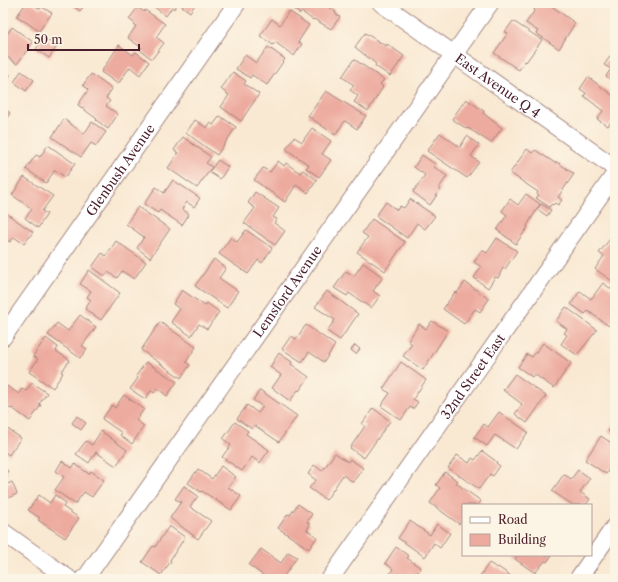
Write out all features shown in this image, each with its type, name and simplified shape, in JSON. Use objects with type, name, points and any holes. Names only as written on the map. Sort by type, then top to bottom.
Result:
[{"type":"street","name":"Glenbush Avenue","points":[[3,337],[237,3]]},
{"type":"street","name":"East Avenue Q 4","points":[[381,3],[615,168]]},
{"type":"street","name":"Lemsford Avenue","points":[[83,579],[87,576],[490,3]]},
{"type":"street","name":"32nd Street East","points":[[330,579],[615,174]]},
{"type":"street","points":[[578,579],[615,526]]},
{"type":"street","points":[[3,532],[69,579]]},
{"type":"building","points":[[26,3],[31,3],[40,9],[42,7],[52,13],[39,31],[17,16]]},
{"type":"building","points":[[69,3],[86,3],[80,11]]},
{"type":"building","points":[[149,3],[178,3],[174,9],[172,7],[166,16]]},
{"type":"building","points":[[178,3],[196,3],[190,12]]},
{"type":"building","points":[[285,3],[326,3],[325,4],[340,17],[331,29],[314,19],[313,20],[302,12],[300,14]]},
{"type":"building","points":[[531,3],[552,3],[550,5],[575,23],[559,49],[536,33],[538,31],[526,23],[535,10],[533,8],[535,5]]},
{"type":"building","points":[[138,7],[165,24],[156,37],[164,43],[152,59],[140,50],[142,48],[128,38],[136,26],[129,19]]},
{"type":"building","points":[[289,11],[309,25],[298,42],[302,44],[294,56],[275,42],[273,45],[260,36],[272,19],[280,25]]},
{"type":"building","points":[[513,21],[542,40],[519,70],[494,53],[508,33],[505,32]]},
{"type":"building","points":[[12,27],[33,42],[17,64],[3,54],[3,40]]},
{"type":"building","points":[[365,33],[386,46],[387,44],[404,56],[390,76],[375,66],[376,64],[355,47]]},
{"type":"building","points":[[44,38],[57,46],[49,58],[36,49]]},
{"type":"building","points":[[119,45],[133,55],[136,52],[149,62],[140,75],[130,67],[118,84],[101,72]]},
{"type":"building","points":[[268,47],[285,59],[267,85],[252,75],[250,78],[236,69],[245,55],[256,63]]},
{"type":"building","points":[[614,51],[615,83],[606,76],[611,69],[604,65]]},
{"type":"building","points":[[354,59],[384,80],[380,84],[383,87],[368,111],[354,102],[358,96],[350,90],[354,85],[342,77]]},
{"type":"building","points":[[3,70],[10,75],[3,85]]},
{"type":"building","points":[[21,71],[34,80],[26,91],[14,82]]},
{"type":"building","points":[[233,72],[246,81],[244,84],[259,94],[241,121],[221,107],[229,95],[221,89]]},
{"type":"building","points":[[91,74],[112,89],[106,98],[110,101],[106,106],[118,114],[108,129],[78,105],[88,90],[83,85]]},
{"type":"building","points":[[588,77],[615,97],[615,117],[608,126],[597,119],[603,111],[584,96],[586,93],[580,89]]},
{"type":"building","points":[[326,91],[366,116],[357,129],[345,121],[335,135],[308,116]]},
{"type":"building","points":[[466,99],[484,111],[483,113],[502,128],[491,143],[452,119]]},
{"type":"building","points":[[3,108],[10,113],[3,124]]},
{"type":"building","points":[[220,116],[236,127],[217,155],[186,133],[195,120],[207,128],[210,123],[213,125]]},
{"type":"building","points":[[64,119],[84,134],[92,122],[106,132],[96,146],[91,143],[81,157],[52,137]]},
{"type":"building","points":[[312,128],[331,141],[322,154],[331,160],[319,177],[306,168],[309,165],[286,149],[294,137],[302,142]]},
{"type":"building","points":[[440,133],[460,147],[467,136],[479,145],[471,156],[479,162],[467,178],[427,151]]},
{"type":"building","points":[[183,137],[211,157],[206,163],[212,167],[197,188],[168,168],[178,153],[174,150]]},
{"type":"building","points":[[48,145],[75,164],[65,177],[55,170],[46,183],[26,169],[36,155],[40,157]]},
{"type":"building","points":[[527,149],[532,153],[535,150],[555,163],[557,162],[574,174],[558,197],[562,200],[558,205],[555,203],[549,207],[536,198],[539,195],[537,194],[538,192],[510,173]]},
{"type":"building","points":[[422,155],[435,164],[434,167],[447,176],[439,188],[441,189],[430,205],[413,192],[425,175],[414,167]]},
{"type":"building","points":[[218,160],[228,167],[220,179],[209,172]]},
{"type":"building","points":[[278,161],[284,166],[286,163],[300,173],[303,170],[317,180],[308,193],[296,185],[285,202],[254,180],[263,168],[270,172]]},
{"type":"building","points":[[24,177],[53,196],[42,211],[47,214],[38,228],[25,218],[32,209],[12,195]]},
{"type":"building","points":[[173,180],[200,198],[194,207],[187,202],[182,209],[189,214],[182,225],[160,210],[158,213],[144,204],[156,187],[164,193]]},
{"type":"building","points":[[255,192],[279,208],[273,217],[277,219],[274,223],[285,231],[275,245],[244,223],[255,208],[248,203]]},
{"type":"building","points":[[526,194],[540,204],[527,226],[528,227],[516,244],[497,230],[507,215],[502,211],[510,199],[518,205]]},
{"type":"building","points":[[410,199],[435,216],[425,229],[417,223],[407,238],[376,216],[386,202],[397,210],[400,206],[404,208]]},
{"type":"building","points":[[541,204],[551,210],[547,216],[537,209]]},
{"type":"building","points":[[138,207],[170,229],[150,258],[137,248],[144,237],[126,224]]},
{"type":"building","points":[[3,211],[33,232],[24,244],[14,237],[10,242],[7,240],[3,246]]},
{"type":"building","points":[[372,219],[405,242],[385,271],[357,252],[368,237],[362,233]]},
{"type":"building","points":[[246,230],[272,248],[262,263],[258,260],[248,274],[219,254],[231,237],[237,242]]},
{"type":"building","points":[[497,238],[517,251],[505,269],[503,268],[498,278],[495,277],[488,288],[474,278],[481,267],[474,262],[482,250],[487,253]]},
{"type":"building","points":[[610,239],[615,242],[615,283],[595,269],[604,256],[599,253]]},
{"type":"building","points":[[116,241],[146,262],[134,279],[122,271],[117,278],[108,272],[105,276],[92,267],[102,253],[106,256]]},
{"type":"building","points":[[214,259],[226,268],[219,278],[238,291],[227,308],[195,286]]},
{"type":"building","points":[[363,263],[383,277],[373,291],[380,296],[371,308],[349,293],[347,296],[334,288],[346,271],[354,276]]},
{"type":"building","points":[[89,270],[120,293],[101,320],[85,309],[91,300],[87,297],[91,291],[80,284]]},
{"type":"building","points":[[465,282],[489,299],[480,312],[475,309],[464,324],[443,309],[455,292],[457,293]]},
{"type":"building","points":[[603,283],[615,292],[615,318],[609,326],[588,311],[585,314],[571,304],[580,291],[591,299]]},
{"type":"building","points":[[182,290],[205,306],[207,303],[219,312],[207,329],[199,324],[191,336],[171,322],[180,309],[173,304]]},
{"type":"building","points":[[327,291],[358,314],[340,340],[327,331],[335,320],[315,307]]},
{"type":"building","points":[[566,307],[597,330],[577,355],[561,344],[567,335],[564,333],[567,329],[556,321]]},
{"type":"building","points":[[80,315],[96,327],[82,346],[87,349],[80,358],[48,335],[57,323],[68,331]]},
{"type":"building","points":[[432,321],[448,331],[423,370],[403,356],[412,344],[408,341],[419,324],[426,329]]},
{"type":"building","points":[[160,322],[196,347],[186,362],[190,365],[181,378],[141,350]]},
{"type":"building","points":[[306,325],[335,345],[324,362],[309,352],[302,362],[282,349],[291,336],[296,339]]},
{"type":"building","points":[[46,338],[58,347],[56,351],[70,360],[61,372],[63,373],[53,388],[29,372],[38,359],[33,356]]},
{"type":"building","points":[[543,343],[571,363],[554,388],[534,374],[532,377],[518,367],[527,354],[532,357]]},
{"type":"building","points":[[355,345],[360,349],[356,354],[351,350]]},
{"type":"building","points":[[279,353],[309,377],[290,401],[272,388],[281,375],[270,367]]},
{"type":"building","points":[[146,362],[177,382],[167,396],[157,388],[154,393],[151,391],[145,399],[130,389],[138,378],[136,376]]},
{"type":"building","points":[[401,362],[426,380],[413,399],[418,402],[413,409],[410,407],[401,420],[381,406],[390,393],[383,389]]},
{"type":"building","points":[[515,374],[546,396],[527,423],[515,414],[522,404],[503,390]]},
{"type":"building","points":[[32,383],[47,393],[30,421],[12,408],[11,409],[3,404],[3,392],[7,386],[19,394],[22,389],[26,391]]},
{"type":"building","points":[[260,390],[297,416],[279,442],[254,425],[252,429],[237,419],[247,405],[258,413],[263,407],[253,400]]},
{"type":"building","points":[[124,395],[144,409],[136,420],[144,426],[132,444],[120,435],[122,433],[102,419],[112,405],[115,408]]},
{"type":"building","points":[[373,408],[390,421],[364,458],[350,448],[365,426],[362,424]]},
{"type":"building","points":[[3,409],[8,413],[3,420]]},
{"type":"building","points":[[499,412],[528,432],[516,449],[495,435],[487,446],[474,437],[484,424],[488,427]]},
{"type":"building","points":[[77,416],[86,423],[81,430],[72,423]]},
{"type":"building","points":[[235,422],[248,431],[246,434],[269,450],[260,463],[252,457],[242,471],[222,457],[231,445],[223,439]]},
{"type":"building","points":[[615,422],[615,436],[608,431]]},
{"type":"building","points":[[3,426],[21,438],[9,455],[3,451]]},
{"type":"building","points":[[101,431],[127,450],[116,466],[96,452],[89,463],[76,454],[86,441],[92,445]]},
{"type":"building","points":[[601,436],[610,442],[612,439],[615,441],[615,468],[613,470],[610,468],[606,474],[585,460]]},
{"type":"building","points":[[482,451],[500,466],[493,476],[490,474],[479,489],[448,468],[457,455],[469,463],[472,458],[475,460]]},
{"type":"building","points":[[335,453],[348,462],[350,459],[363,468],[353,482],[343,475],[326,500],[309,488],[316,480],[308,474],[314,465],[322,471]]},
{"type":"building","points":[[62,461],[72,468],[75,464],[89,474],[91,471],[104,480],[92,497],[84,492],[75,504],[55,490],[64,477],[56,471]]},
{"type":"building","points":[[221,466],[236,477],[228,487],[241,496],[231,510],[188,483],[198,469],[212,479]]},
{"type":"building","points":[[3,467],[8,471],[3,478]]},
{"type":"building","points":[[578,470],[590,478],[580,492],[590,499],[587,504],[572,504],[552,491],[564,474],[571,479]]},
{"type":"building","points":[[445,472],[458,481],[456,483],[481,501],[479,504],[462,504],[462,520],[459,524],[430,503],[440,488],[436,485]]},
{"type":"building","points":[[12,482],[17,494],[6,499],[3,493],[3,486]]},
{"type":"building","points":[[184,486],[198,496],[190,507],[211,521],[198,539],[170,518],[181,502],[175,499]]},
{"type":"building","points":[[39,495],[50,503],[55,495],[66,503],[63,507],[79,518],[65,538],[38,520],[40,518],[28,510]]},
{"type":"building","points":[[298,504],[312,514],[307,522],[310,524],[307,530],[317,537],[309,549],[278,528],[288,514],[290,515]]},
{"type":"building","points":[[410,521],[430,535],[437,524],[450,533],[440,548],[434,543],[425,557],[398,538]]},
{"type":"building","points":[[169,526],[185,537],[161,575],[142,562],[153,546],[155,547]]},
{"type":"building","points":[[396,547],[409,556],[407,558],[421,568],[413,579],[386,579],[393,569],[385,563]]},
{"type":"building","points":[[261,549],[281,563],[288,552],[297,557],[282,579],[268,579],[249,565]]},
{"type":"building","points":[[517,556],[551,556],[535,573],[515,559]]},
{"type":"building","points":[[489,563],[511,576],[509,579],[478,579]]}]
